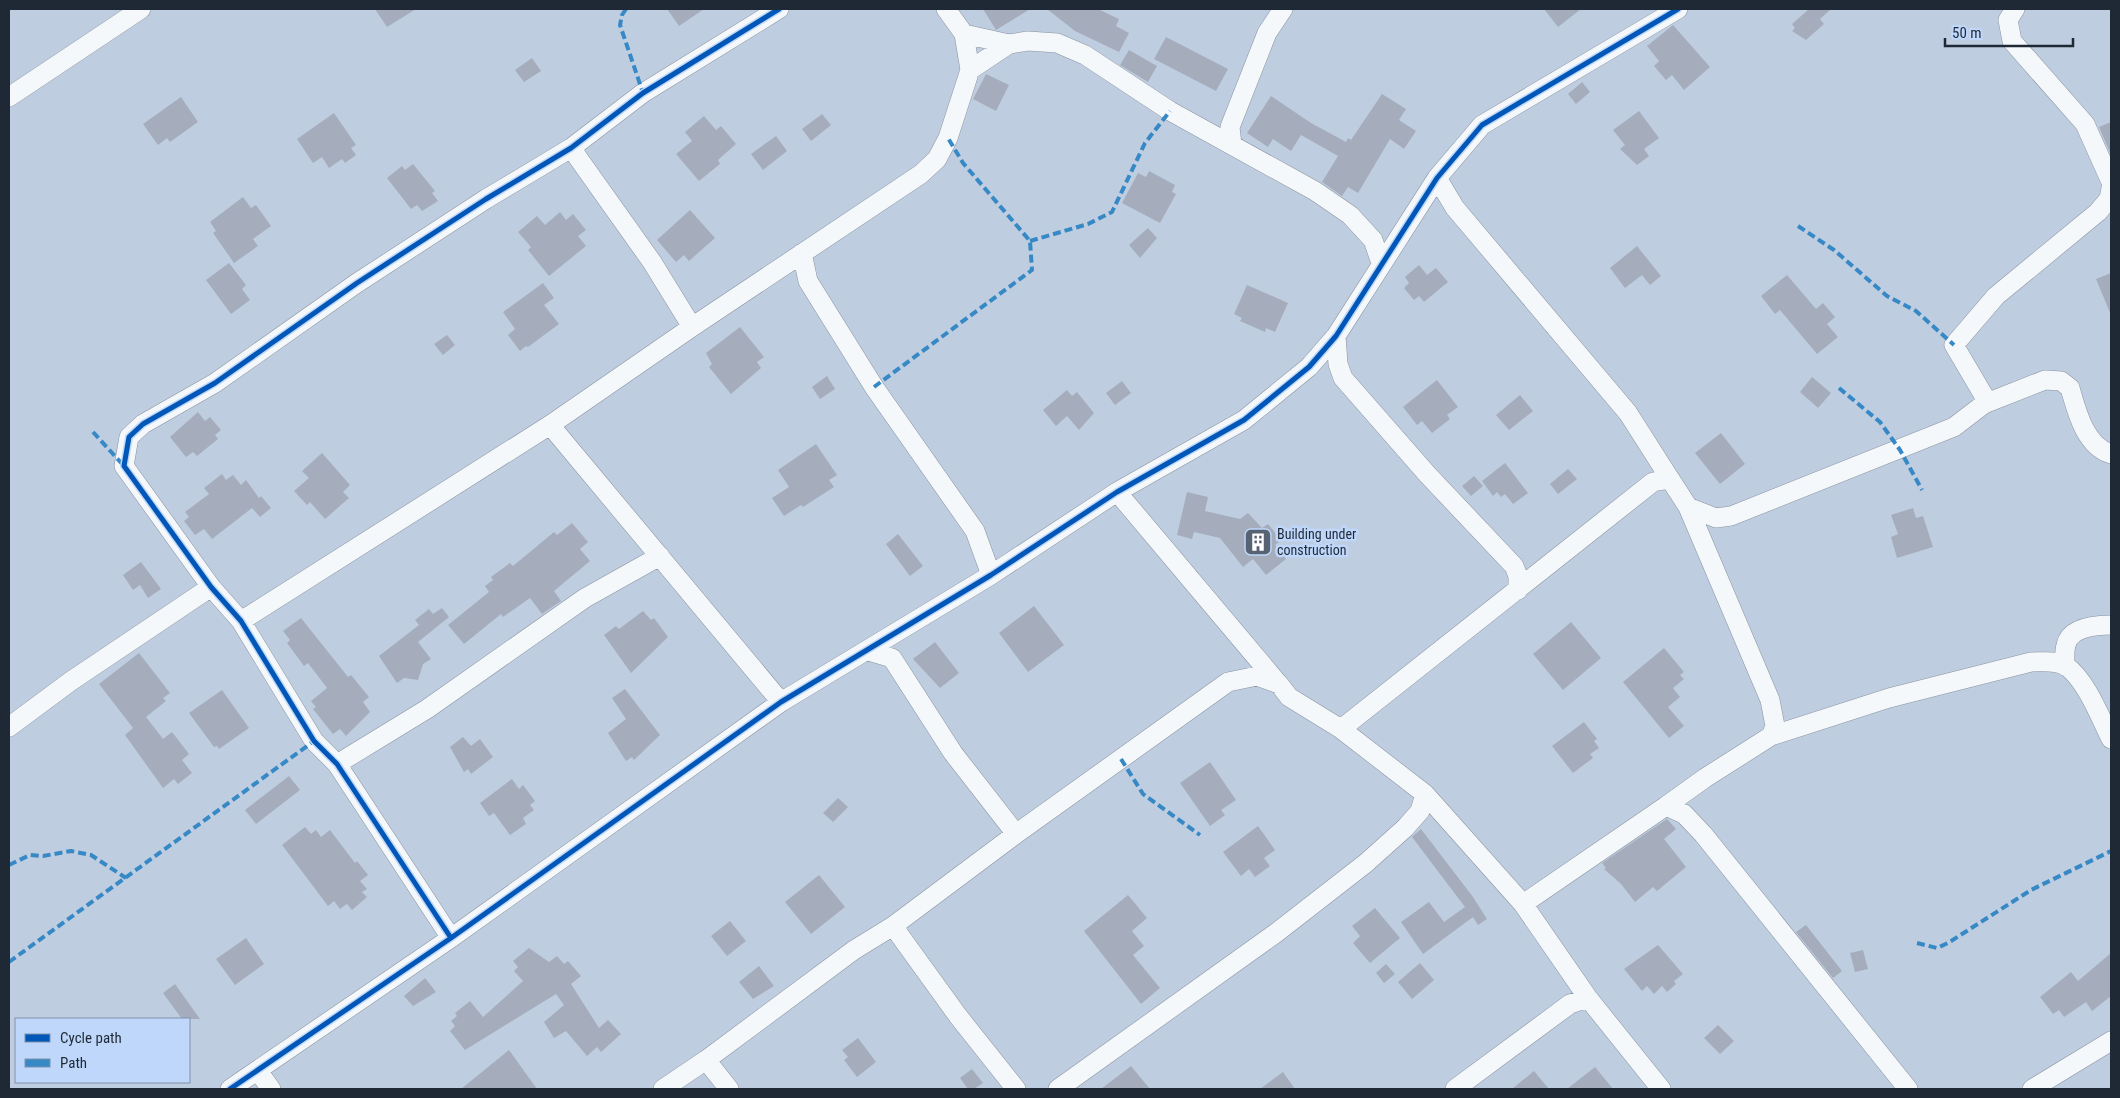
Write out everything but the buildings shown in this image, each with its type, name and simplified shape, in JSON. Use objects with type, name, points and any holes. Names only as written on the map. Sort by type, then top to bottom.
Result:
[{"type":"street","points":[[9,97],[140,9]]},
{"type":"street","points":[[451,938],[337,764],[314,741],[241,621],[211,587],[124,466],[128,437],[143,424],[215,383],[357,283],[453,220],[571,148],[643,93],[779,9]]},
{"type":"street","points":[[241,621],[550,425],[692,327],[921,174],[937,159],[948,138],[970,70],[964,34],[946,9]]},
{"type":"street","points":[[1232,145],[1230,127],[1268,33],[1283,9]]},
{"type":"street","points":[[230,1089],[451,938],[781,702],[991,575],[1117,492],[1244,420],[1309,367],[1336,336],[1437,178],[1482,125],[1678,9]]},
{"type":"street","points":[[2015,9],[2008,20],[2012,41],[2085,124],[2111,182]]},
{"type":"street","points":[[964,34],[1009,44],[1028,41],[1057,43],[1085,55],[1170,111],[1315,190],[1350,215],[1373,240],[1382,263]]},
{"type":"street","points":[[970,70],[1009,44]]},
{"type":"street","points":[[571,148],[652,262],[692,327]]},
{"type":"street","points":[[1437,178],[1455,208],[1628,413],[1688,507],[1770,700],[1775,726],[1771,736]]},
{"type":"street","points":[[1984,404],[1984,396],[1954,345],[1996,296],[2098,212],[2109,199],[2111,188]]},
{"type":"street","points":[[802,253],[808,281],[874,387],[974,531],[991,575]]},
{"type":"street","points":[[782,267],[808,281]]},
{"type":"street","points":[[1336,336],[1338,364],[1344,378],[1427,474],[1514,566],[1518,576],[1518,590]]},
{"type":"street","points":[[1309,367],[1344,378]]},
{"type":"street","points":[[1688,507],[1716,518],[1731,516],[1954,427],[1984,404],[2045,380],[2061,381],[2070,388],[2078,417],[2097,448],[2111,454]]},
{"type":"street","points":[[550,425],[781,702]]},
{"type":"street","points":[[1341,729],[1653,482],[1670,480]]},
{"type":"street","points":[[1117,492],[1288,697],[1341,729],[1425,794],[1523,904],[1588,998],[1661,1089]]},
{"type":"street","points":[[337,764],[427,709],[585,598],[660,556]]},
{"type":"street","points":[[9,727],[71,681],[211,587]]},
{"type":"street","points":[[2065,666],[2066,644],[2071,636],[2085,628],[2111,625]]},
{"type":"street","points":[[868,651],[892,658],[953,753],[1016,834]]},
{"type":"street","points":[[1523,904],[1705,778],[1771,736],[1889,698],[2031,662],[2050,662],[2065,666],[2081,681],[2111,739]]},
{"type":"street","points":[[663,1089],[706,1060],[854,950],[893,926],[1016,834],[1228,682],[1257,676],[1279,684]]},
{"type":"street","points":[[1058,1089],[1276,933],[1366,863],[1405,828],[1420,811],[1425,794]]},
{"type":"street","points":[[1666,806],[1684,814],[1703,834],[1908,1089]]},
{"type":"street","points":[[893,926],[958,1016],[1016,1089]]},
{"type":"street","points":[[1455,1089],[1570,1004],[1588,998]]},
{"type":"street","points":[[2032,1089],[2111,1042]]},
{"type":"street","points":[[706,1060],[729,1089]]},
{"type":"street","points":[[258,1071],[272,1089]]},
{"type":"marked path","points":[[626,9],[622,15],[620,25],[643,93]]},
{"type":"marked path","points":[[1030,241],[1088,224],[1112,212],[1145,143],[1170,111]]},
{"type":"marked path","points":[[874,387],[1032,270],[1030,241],[963,163],[948,138]]},
{"type":"marked path","points":[[1798,226],[1834,250],[1887,296],[1916,311],[1954,345]]},
{"type":"marked path","points":[[1839,388],[1880,422],[1900,450],[1922,490]]},
{"type":"marked path","points":[[93,432],[124,466]]},
{"type":"marked path","points":[[9,962],[314,741]]},
{"type":"marked path","points":[[1121,759],[1143,794],[1200,835]]},
{"type":"marked path","points":[[9,865],[30,855],[43,856],[71,851],[91,855],[126,878]]},
{"type":"marked path","points":[[1917,943],[1937,948],[1948,943],[2031,890],[2111,851]]},
{"type":"cycle path","points":[[451,938],[337,764],[314,741],[241,621],[211,587],[124,466],[129,437],[143,424],[215,383],[357,283],[486,199],[571,148],[643,93],[779,9]]},
{"type":"cycle path","points":[[230,1089],[451,938],[781,702],[991,575],[1117,492],[1244,420],[1309,367],[1336,336],[1437,178],[1482,125],[1678,9]]},
{"type":"place","name":"Building under construction","points":[[1258,542]]}]
